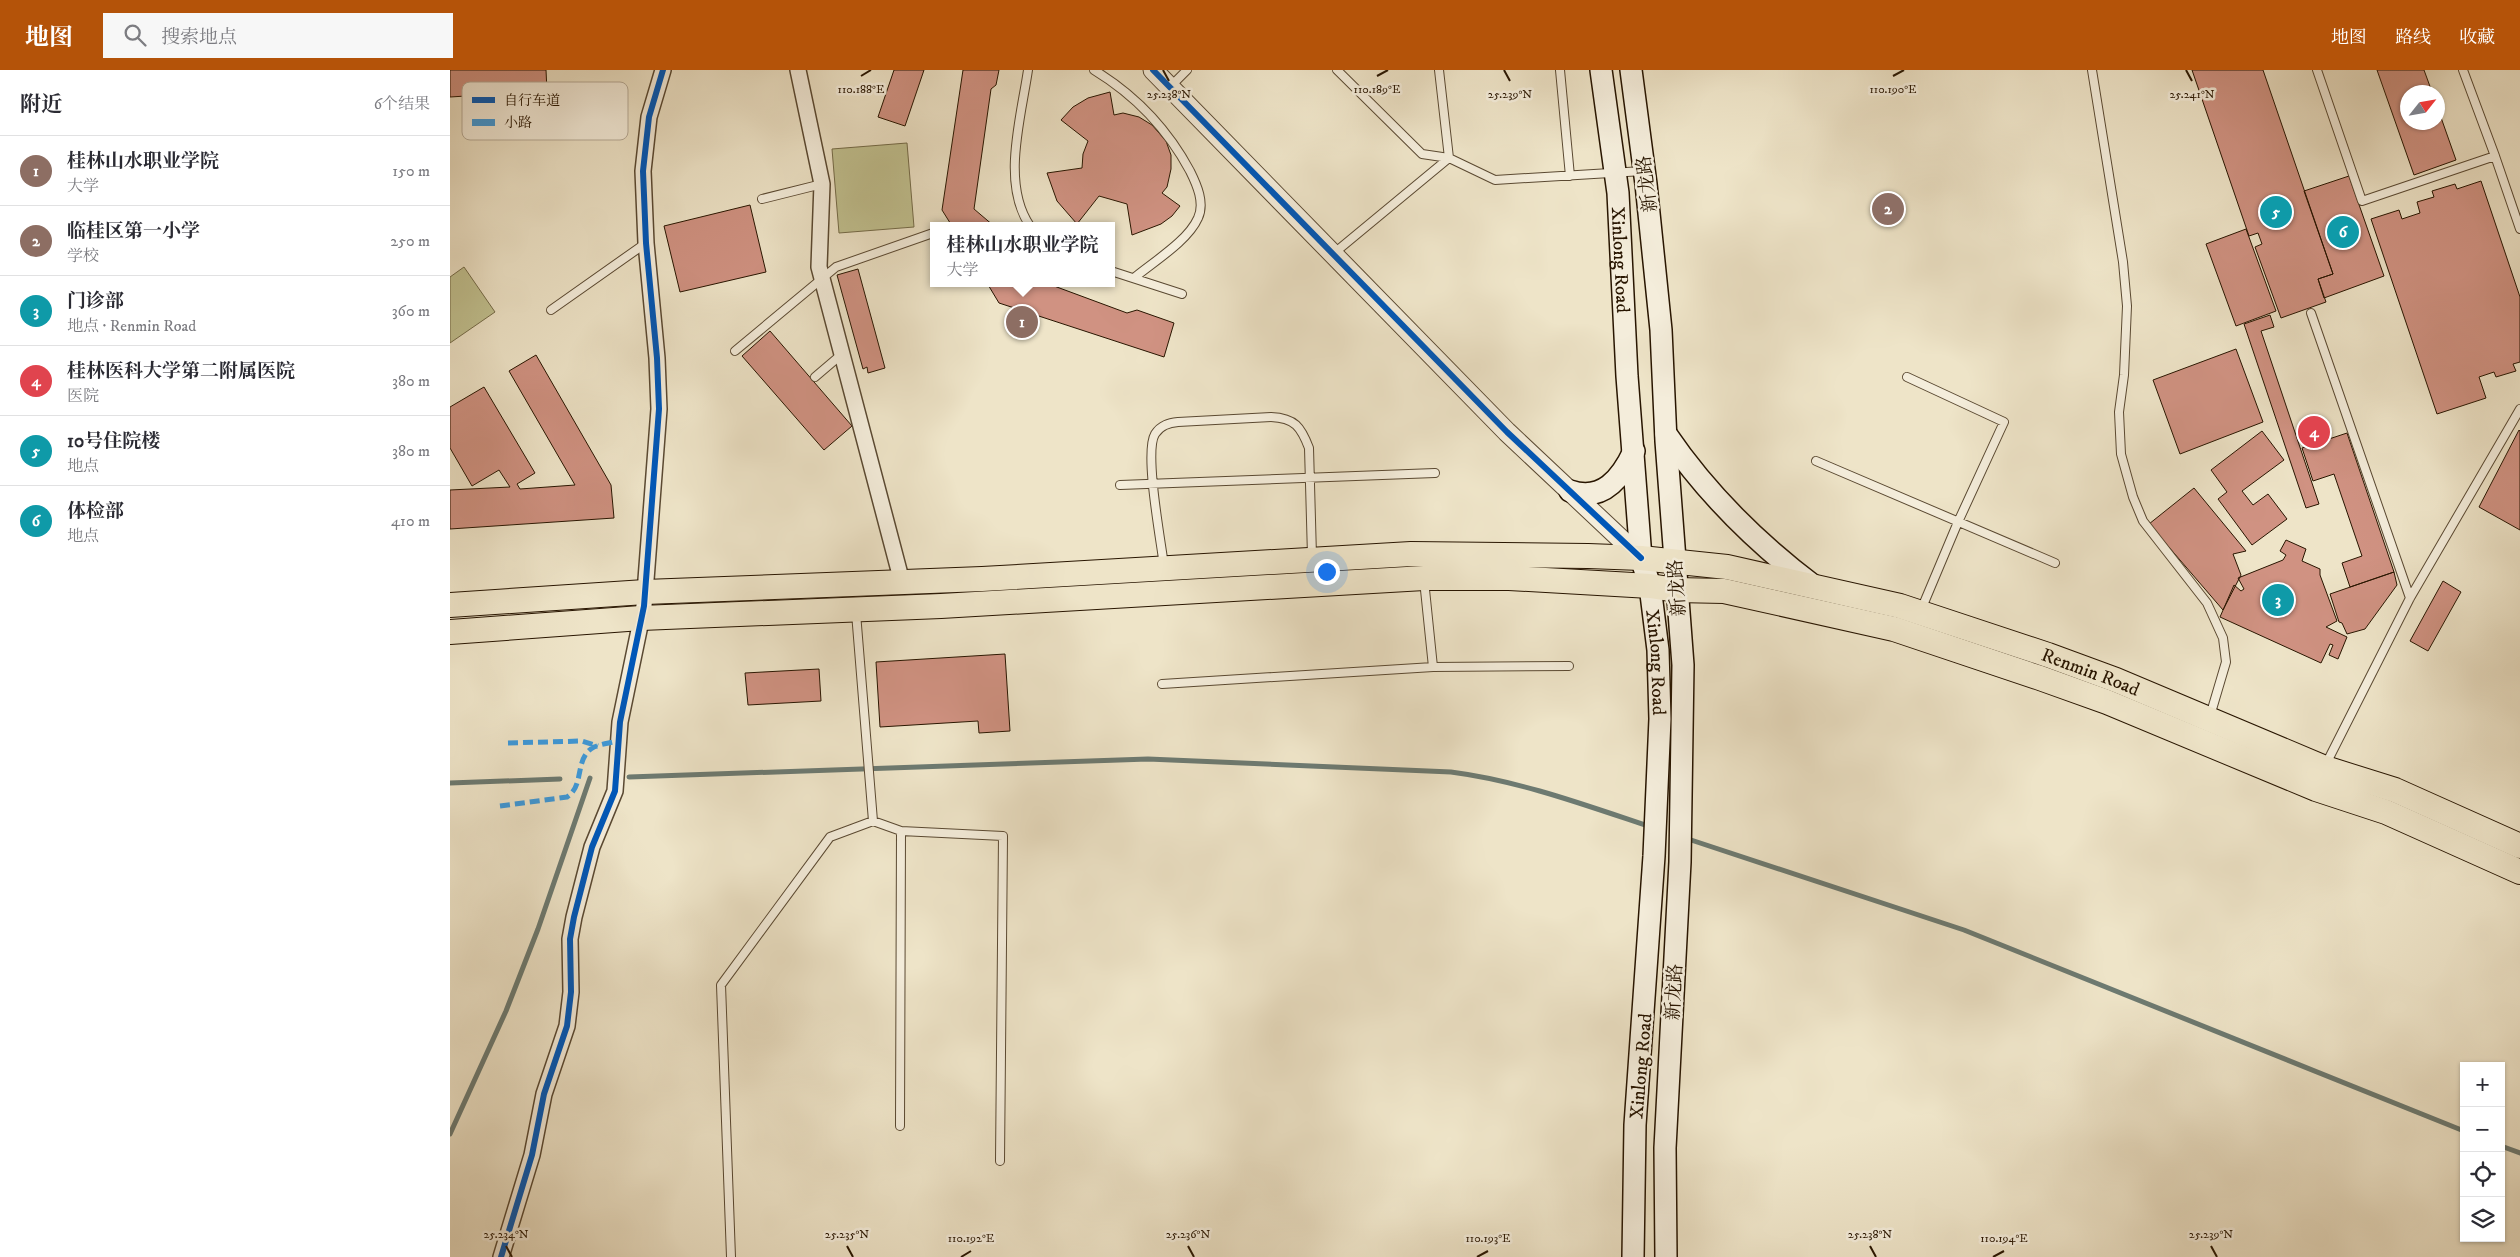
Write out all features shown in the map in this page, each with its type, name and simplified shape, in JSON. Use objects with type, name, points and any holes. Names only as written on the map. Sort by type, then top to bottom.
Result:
[{"type":"main road","name":"Xinlong Road","points":[[1601,70],[1618,193],[1627,376],[1641,558],[1650,586],[1658,650],[1658,757],[1654,856],[1634,1125],[1633,1257]]},
{"type":"main road","name":"新龙路","points":[[1631,70],[1662,330],[1666,434],[1683,665],[1680,862],[1665,1148],[1666,1257]]},
{"type":"main road","points":[[1666,434],[1680,454],[1734,518],[1786,565],[1816,587]]},
{"type":"main road","points":[[1570,491],[1583,495],[1605,490],[1625,470],[1634,451]]},
{"type":"main road","name":"Renmin Road","points":[[450,605],[645,592],[902,582],[1411,554],[1641,558],[1727,567],[1816,587],[1915,623],[2048,681],[2205,729],[2320,779],[2386,812],[2520,872]]},
{"type":"main road","name":"Renmin Road","points":[[450,632],[641,618],[856,610],[1424,578],[1509,578],[1650,586],[1676,590],[1724,591],[1915,623]]},
{"type":"main road","name":"Renmin Road","points":[[2320,779],[2394,790],[2520,846]]},
{"type":"street","points":[[501,1257],[532,1155],[544,1094],[567,1026],[572,992],[570,939],[573,922],[590,853],[615,791],[621,715],[645,592],[659,409],[657,358],[646,243],[643,171],[649,118],[663,70]]},
{"type":"street","points":[[798,70],[822,184],[818,258],[902,582]]},
{"type":"street","points":[[1153,70],[1507,432],[1641,558]]},
{"type":"lane","points":[[1028,70],[1013,176],[1017,198],[1028,222]]},
{"type":"lane","points":[[1094,70],[1121,88],[1161,126],[1195,180],[1200,199],[1200,212],[1193,228],[1134,278]]},
{"type":"lane","points":[[1170,87],[1188,70]]},
{"type":"lane","points":[[1337,70],[1422,154],[1449,158],[1495,180],[1644,171]]},
{"type":"lane","points":[[1439,70],[1449,158]]},
{"type":"lane","points":[[1560,70],[1570,176]]},
{"type":"lane","points":[[2092,70],[2122,262],[2127,306],[2126,345],[2119,412],[2121,454],[2133,497],[2143,521],[2207,603],[2223,638],[2226,662],[2205,729]]},
{"type":"lane","points":[[2317,70],[2362,201],[2495,156]]},
{"type":"lane","points":[[2463,70],[2520,229]]},
{"type":"lane","points":[[1333,254],[1449,158]]},
{"type":"lane","points":[[762,199],[822,184]]},
{"type":"lane","points":[[735,351],[836,267],[930,234]]},
{"type":"lane","points":[[551,310],[646,243]]},
{"type":"lane","points":[[1115,272],[1182,294]]},
{"type":"lane","points":[[2311,312],[2410,598]]},
{"type":"lane","points":[[815,377],[842,354]]},
{"type":"lane","points":[[1906,377],[2004,422],[1958,522],[1915,623]]},
{"type":"lane","points":[[2320,779],[2410,598],[2520,409]]},
{"type":"lane","points":[[1164,568],[1150,456],[1155,434],[1160,428],[1178,422],[1284,418],[1295,424],[1304,435],[1308,448],[1312,560]]},
{"type":"lane","points":[[1816,461],[2055,563]]},
{"type":"lane","points":[[1120,485],[1434,473]]},
{"type":"lane","points":[[1424,578],[1433,667]]},
{"type":"lane","points":[[856,610],[874,821]]},
{"type":"lane","points":[[1162,684],[1433,667],[1569,666]]},
{"type":"lane","points":[[731,1257],[721,985],[830,836],[874,821],[901,831],[1004,836],[1000,1162]]},
{"type":"lane","points":[[900,1126],[901,831]]},
{"type":"green space","points":[[907,143],[914,227],[839,233],[832,149]]},
{"type":"green space","points":[[464,267],[495,312],[450,343],[450,277]]},
{"type":"building","points":[[450,70],[546,70],[547,82],[462,82],[462,96],[450,97]]},
{"type":"building","points":[[894,70],[924,70],[905,126],[878,117]]},
{"type":"building","points":[[963,70],[999,70],[996,85],[991,89],[974,209],[989,222],[950,222],[942,210]]},
{"type":"building","points":[[2192,70],[2263,70],[2333,274],[2318,279],[2326,302],[2281,318],[2255,247],[2262,244],[2258,233],[2249,236]]},
{"type":"building","points":[[2377,70],[2424,70],[2429,85],[2400,85],[2400,130],[2445,129],[2456,160],[2414,175]]},
{"type":"building","points":[[1110,92],[1114,115],[1123,113],[1139,117],[1152,125],[1166,141],[1171,155],[1171,169],[1167,187],[1162,193],[1180,206],[1172,216],[1161,224],[1132,235],[1127,204],[1099,196],[1079,222],[1075,222],[1057,201],[1047,173],[1082,168],[1083,154],[1088,141],[1061,120],[1073,107],[1088,98]]},
{"type":"building","points":[[2349,176],[2384,276],[2324,298],[2318,279],[2333,274],[2304,191]]},
{"type":"building","points":[[2481,181],[2520,297],[2520,362],[2513,364],[2516,371],[2496,377],[2494,372],[2479,377],[2486,398],[2437,414],[2371,219],[2399,210],[2402,219],[2420,213],[2417,202],[2434,197],[2432,191],[2455,184],[2457,189]]},
{"type":"building","points":[[750,205],[766,272],[680,292],[664,226]]},
{"type":"building","points":[[2246,229],[2276,311],[2236,326],[2206,244]]},
{"type":"building","points":[[858,269],[885,368],[868,373],[867,367],[863,369],[837,275]]},
{"type":"building","points":[[989,287],[1057,287],[1127,313],[1137,310],[1174,323],[1164,357],[999,303]]},
{"type":"building","points":[[2270,315],[2274,327],[2261,331],[2319,504],[2306,508],[2244,324]]},
{"type":"building","points":[[770,331],[852,426],[824,450],[742,356]]},
{"type":"building","points":[[2236,349],[2263,422],[2180,454],[2153,380]]},
{"type":"building","points":[[536,355],[611,485],[614,518],[450,529],[450,490],[510,487],[499,470],[472,486],[450,448],[450,407],[484,387],[535,473],[517,484],[520,489],[575,485],[509,371]]},
{"type":"building","points":[[2262,431],[2284,460],[2242,491],[2253,505],[2268,494],[2287,519],[2252,545],[2218,499],[2227,492],[2211,470]]},
{"type":"building","points":[[2520,431],[2520,530],[2479,507]]},
{"type":"building","points":[[2347,433],[2394,572],[2350,587],[2342,563],[2362,556],[2334,474],[2313,481],[2302,448]]},
{"type":"building","points":[[2194,488],[2246,551],[2233,554],[2241,575],[2223,610],[2149,524]]},
{"type":"building","points":[[2286,540],[2306,549],[2302,561],[2320,569],[2320,575],[2337,621],[2326,627],[2347,637],[2338,659],[2329,655],[2333,645],[2330,644],[2321,663],[2220,617],[2234,585],[2241,591],[2244,589],[2238,578],[2283,560],[2286,555],[2280,551]]},
{"type":"building","points":[[2394,572],[2397,585],[2365,629],[2347,634],[2342,623],[2339,622],[2330,594]]},
{"type":"building","points":[[2443,581],[2461,592],[2428,651],[2410,641]]},
{"type":"building","points":[[1005,654],[1010,731],[979,733],[978,721],[880,727],[876,662]]},
{"type":"building","points":[[819,669],[821,701],[748,705],[745,673]]},
{"type":"waterway","points":[[629,777],[1148,759],[1451,772],[1502,781],[1577,802],[1651,827]]},
{"type":"waterway","points":[[450,1134],[506,1011],[538,929],[590,778]]},
{"type":"waterway","points":[[450,783],[560,779]]},
{"type":"waterway","points":[[1685,838],[1964,930],[2460,1129]]},
{"type":"waterway","points":[[2505,1147],[2520,1153]]},
{"type":"marked path","points":[[508,743],[582,741],[598,746]]},
{"type":"marked path","points":[[500,806],[567,797],[576,786],[581,764],[588,752],[594,747],[617,741]]},
{"type":"cycle path","points":[[501,1257],[532,1155],[544,1094],[567,1026],[571,992],[570,939],[574,917],[592,847],[615,791],[620,722],[644,606],[659,409],[657,358],[646,243],[643,171],[649,117],[663,70]]},
{"type":"cycle path","points":[[1153,70],[1507,432],[1641,558]]},
{"type":"place","name":"临桂区第一小学","points":[[1888,209]]},
{"type":"place","name":"10号住院楼","points":[[2276,212]]},
{"type":"place","name":"体检部","points":[[2343,232]]},
{"type":"place","name":"桂林山水职业学院","points":[[1022,322]]},
{"type":"place","name":"桂林医科大学第二附属医院","points":[[2314,432]]},
{"type":"place","name":"门诊部","points":[[2278,600]]}]
